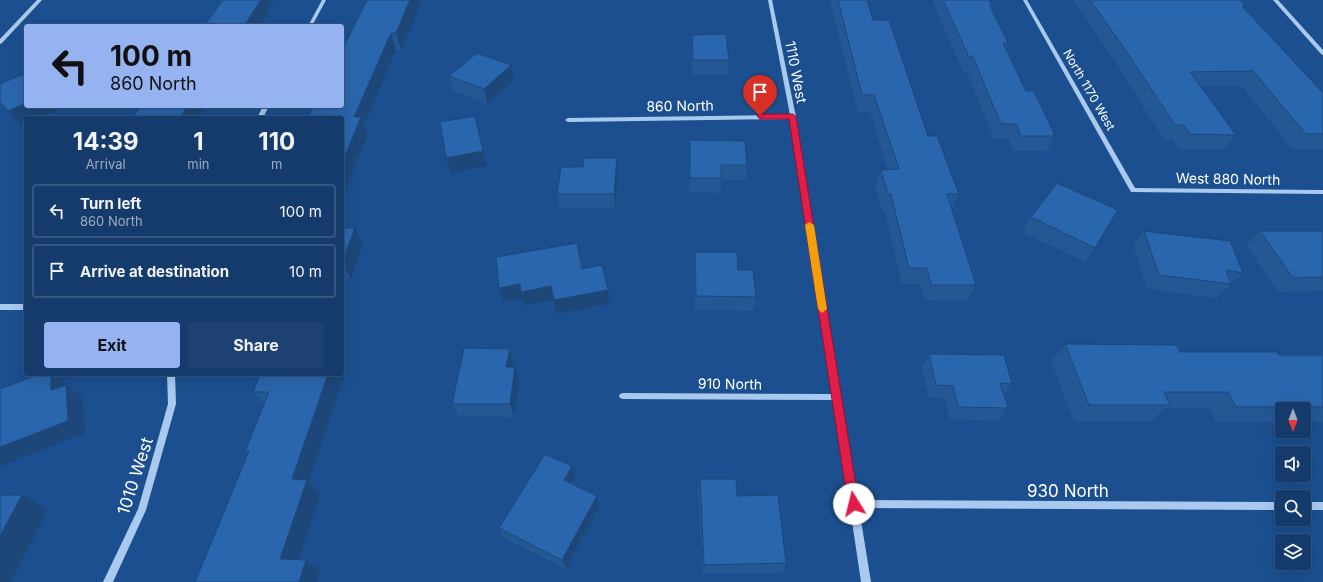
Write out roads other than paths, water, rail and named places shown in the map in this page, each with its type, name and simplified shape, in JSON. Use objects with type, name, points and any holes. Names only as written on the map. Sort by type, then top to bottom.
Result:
[{"type":"street","points":[[0,42],[40,0]]},
{"type":"street","points":[[311,24],[324,0]]},
{"type":"street","name":"1110 West","points":[[770,0],[793,117],[866,582]]},
{"type":"street","name":"North 1170 West","points":[[1025,0],[1133,190]]},
{"type":"street","points":[[1274,0],[1323,53]]},
{"type":"street","name":"860 North","points":[[568,120],[793,117]]},
{"type":"street","name":"West 880 North","points":[[1133,190],[1323,192]]},
{"type":"street","points":[[0,307],[24,306]]},
{"type":"street","name":"1010 West","points":[[108,582],[142,510],[172,404],[171,376]]},
{"type":"street","name":"910 North","points":[[623,396],[836,397]]},
{"type":"street","name":"930 North","points":[[854,504],[924,506],[1275,506]]},
{"type":"street","points":[[1311,506],[1323,506]]}]
